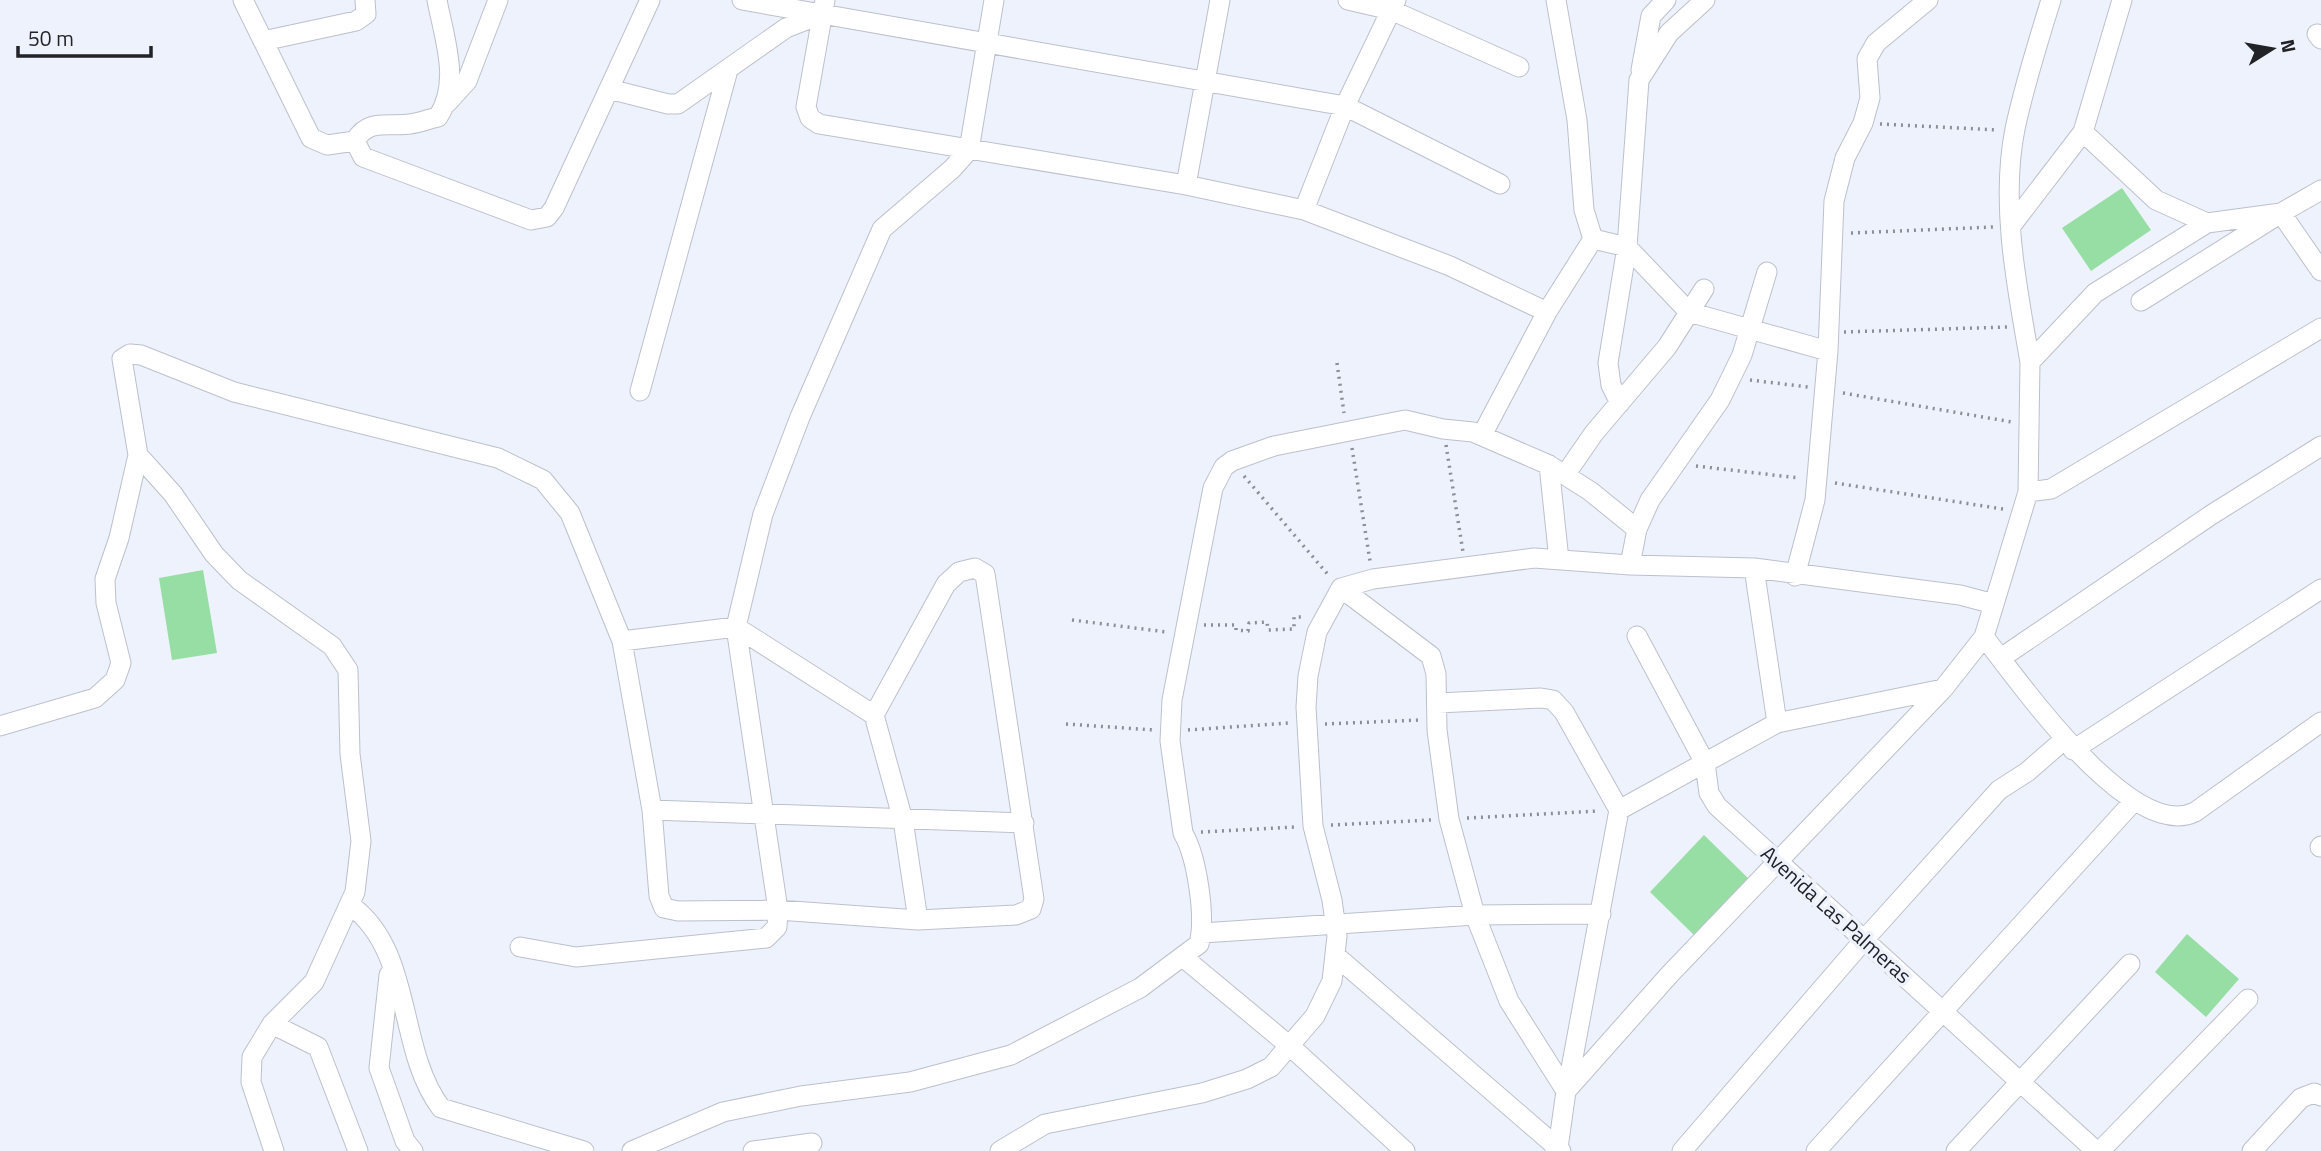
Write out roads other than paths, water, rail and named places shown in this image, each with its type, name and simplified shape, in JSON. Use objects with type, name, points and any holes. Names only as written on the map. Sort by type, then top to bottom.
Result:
[{"type":"street","points":[[243,0],[311,138],[327,145],[355,141]]},
{"type":"street","points":[[263,41],[356,21],[366,14],[365,0]]},
{"type":"street","points":[[437,0],[451,72],[447,103]]},
{"type":"street","points":[[355,141],[361,130],[377,124],[411,124],[438,117],[467,81],[498,0]]},
{"type":"street","points":[[355,141],[363,157],[531,220],[547,216],[554,208],[650,0]]},
{"type":"street","points":[[742,0],[823,7],[987,44],[1345,106],[1500,184]]},
{"type":"street","points":[[520,947],[576,957],[766,938],[777,927],[778,910],[736,627],[763,514],[800,417],[882,229],[953,169],[969,150],[994,0]]},
{"type":"street","points":[[1186,185],[1220,0]]},
{"type":"street","points":[[1348,0],[1393,5],[1519,67]]},
{"type":"street","points":[[1482,435],[1547,312],[1593,239],[1584,210],[1577,120],[1556,0]]},
{"type":"street","points":[[1620,403],[1611,385],[1608,363],[1627,247],[1639,80],[1651,16],[1665,0]]},
{"type":"street","points":[[1639,80],[1669,33],[1705,0]]},
{"type":"street","points":[[1795,576],[1807,536],[1816,480],[1828,342],[1834,201],[1845,158],[1863,123],[1870,97],[1867,59],[1890,30],[1927,0]]},
{"type":"street","points":[[1566,1091],[1670,974],[1943,689],[1984,637],[2028,492],[2030,362],[2011,226],[2010,189],[2015,131],[2051,0]]},
{"type":"street","points":[[2011,226],[2082,132],[2122,0]]},
{"type":"street","points":[[1304,209],[1345,106],[1393,5]]},
{"type":"street","points":[[609,89],[668,104],[678,104],[786,28],[823,7]]},
{"type":"street","points":[[823,7],[807,107],[810,118],[819,124],[1186,185],[1304,209],[1450,266],[1547,312]]},
{"type":"street","points":[[640,391],[728,70]]},
{"type":"street","points":[[2082,132],[2156,200],[2207,223]]},
{"type":"street","points":[[2141,301],[2321,190]]},
{"type":"street","points":[[2030,362],[2095,293],[2207,223],[2281,213]]},
{"type":"street","points":[[2281,213],[2321,271]]},
{"type":"street","points":[[1593,239],[1627,247],[1689,312],[1749,331],[1828,342]]},
{"type":"street","points":[[1630,565],[1637,529],[1650,500],[1720,400],[1749,331],[1767,271]]},
{"type":"street","points":[[1559,560],[1557,470],[1620,403],[1667,347],[1704,289]]},
{"type":"street","points":[[2028,492],[2051,489],[2321,328]]},
{"type":"street","points":[[0,726],[95,698],[115,680],[121,663],[106,603],[105,579],[119,538],[138,455],[122,359],[130,354],[141,355],[234,392],[498,457],[542,480],[570,513],[622,642],[652,810],[659,895],[664,908],[678,911],[778,910],[918,920],[1016,915],[1031,909],[1034,899],[1024,823],[985,574],[975,568],[959,572],[946,584],[874,715]]},
{"type":"street","points":[[632,1151],[723,1112],[801,1096],[910,1082],[1011,1055],[1140,988],[1184,958],[1199,944],[1202,933],[1190,845],[1182,833],[1170,741],[1172,700],[1207,513],[1216,479],[1224,467],[1242,456],[1274,446],[1395,420],[1482,435],[1557,470],[1637,529]]},
{"type":"street","points":[[2001,658],[2211,515],[2321,446]]},
{"type":"street","points":[[138,455],[173,494],[214,554],[239,580],[332,646],[348,670],[350,754],[362,841],[355,892],[314,982],[272,1024],[252,1057],[251,1082],[274,1151]]},
{"type":"street","points":[[1336,583],[1534,558],[1630,565],[1754,568],[1795,576],[1960,595],[1994,604]]},
{"type":"street","points":[[1754,568],[1777,723]]},
{"type":"street","points":[[1336,583],[1431,656],[1438,703],[1437,730],[1449,819],[1475,915],[1509,1001],[1566,1091]]},
{"type":"street","points":[[1000,1151],[1045,1124],[1202,1093],[1247,1079],[1271,1067],[1306,1031],[1324,1003],[1332,981],[1336,956],[1336,922],[1313,826],[1306,725],[1308,676],[1317,632],[1336,583]]},
{"type":"street","points":[[1682,1151],[1864,940],[1999,790],[2321,589]]},
{"type":"street","points":[[622,642],[736,627],[874,715],[903,820],[918,920]]},
{"type":"street","name":"Avenida Las Palmeras","points":[[1637,636],[1705,763],[1709,793],[1717,806],[2018,1084],[2098,1151]]},
{"type":"street","points":[[1984,637],[2069,744],[2133,802],[2185,817],[2321,722]]},
{"type":"street","points":[[1619,810],[1777,723],[1943,689]]},
{"type":"street","points":[[1438,703],[1541,698],[1553,701],[1564,712],[1619,810],[1566,1091],[1558,1150]]},
{"type":"street","points":[[1816,1151],[2133,802]]},
{"type":"street","points":[[652,810],[1024,823]]},
{"type":"street","points":[[350,905],[368,918],[391,957],[426,1084],[440,1108],[584,1151]]},
{"type":"street","points":[[1202,933],[1336,922],[1475,915],[1601,914]]},
{"type":"street","points":[[1336,956],[1558,1150]]},
{"type":"street","points":[[391,957],[379,1068],[405,1141],[413,1151]]},
{"type":"street","points":[[1184,958],[1291,1047],[1405,1151]]},
{"type":"street","points":[[1956,1151],[2130,964]]},
{"type":"street","points":[[2098,1151],[2248,999]]},
{"type":"street","points":[[272,1024],[318,1047],[358,1151]]},
{"type":"street","points":[[2252,1151],[2301,1098],[2314,1093],[2321,1096]]},
{"type":"street","points":[[753,1151],[812,1143]]}]
